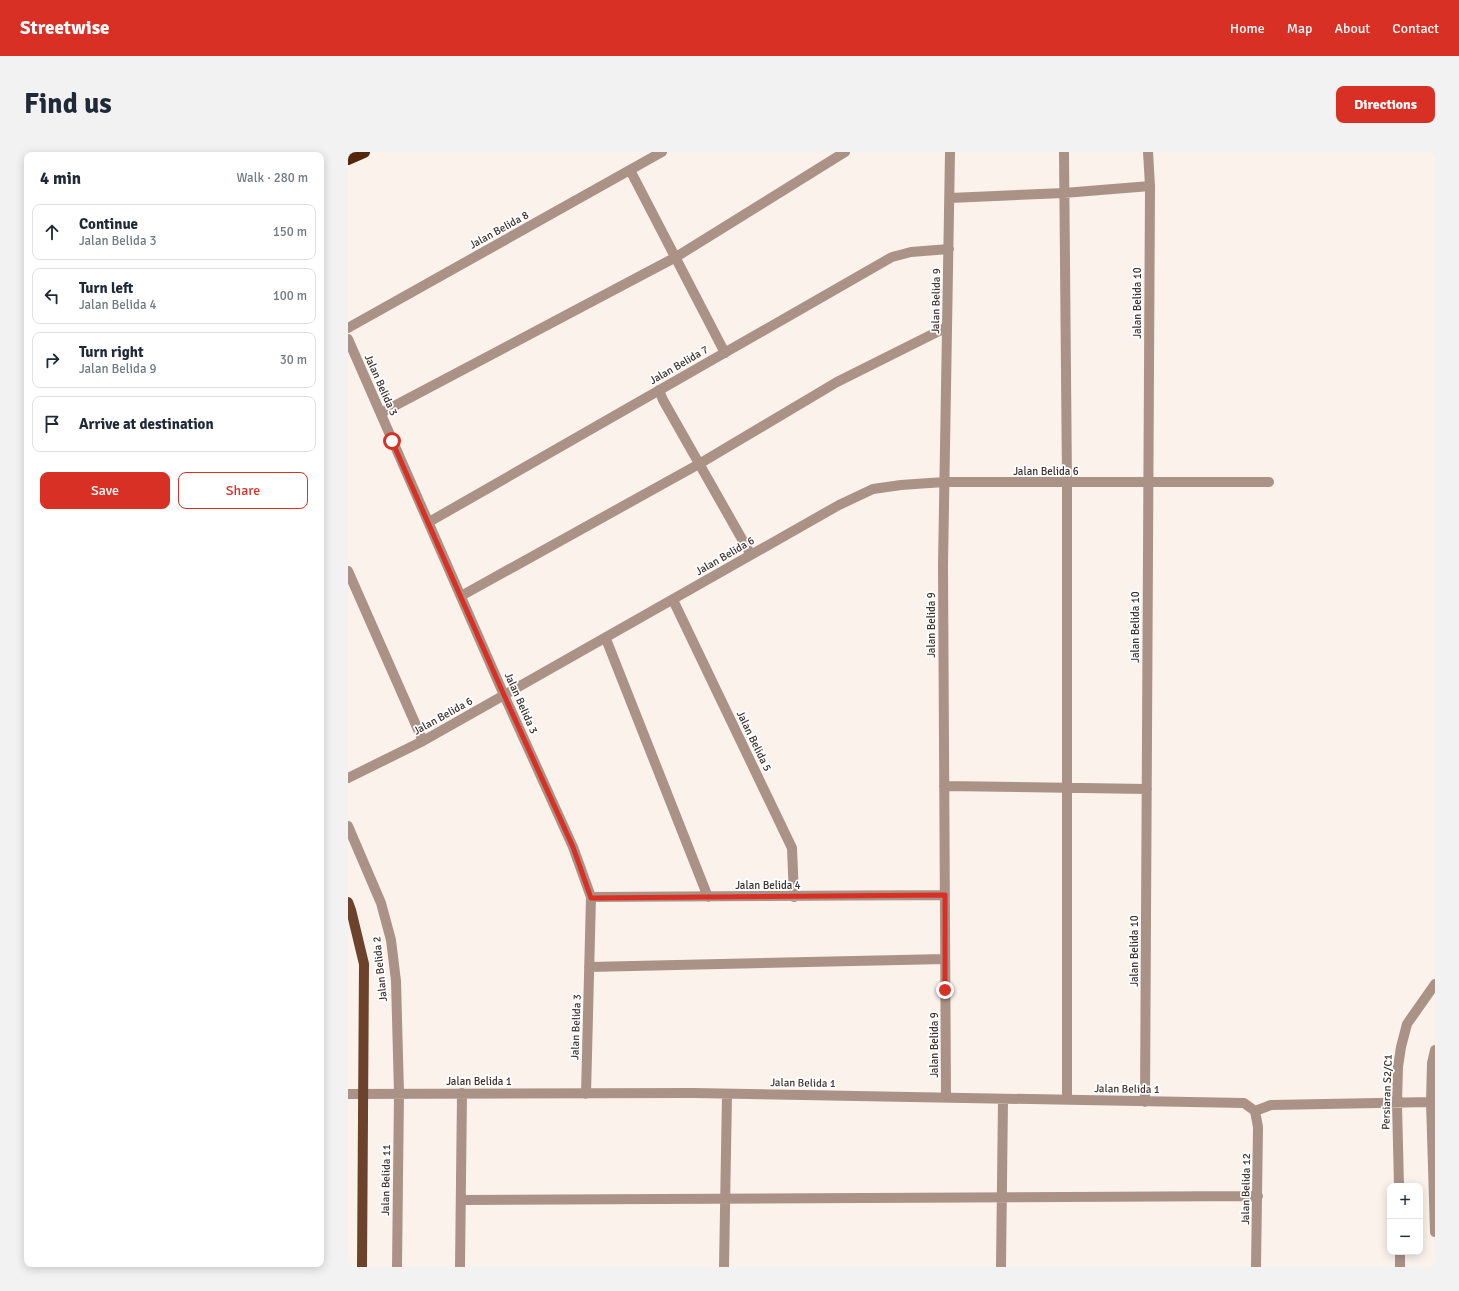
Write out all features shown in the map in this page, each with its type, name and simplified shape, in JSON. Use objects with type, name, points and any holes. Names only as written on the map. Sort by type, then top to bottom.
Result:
[{"type":"highway","points":[[348,159],[364,152]]},
{"type":"main road","points":[[348,902],[364,964],[362,1267]]},
{"type":"street","name":"Jalan Belida 8","points":[[348,328],[662,152]]},
{"type":"street","points":[[380,413],[676,257],[845,152]]},
{"type":"street","name":"Jalan Belida 9","points":[[946,1098],[942,565],[950,152]]},
{"type":"street","points":[[1064,152],[1068,788],[1067,1100]]},
{"type":"street","name":"Jalan Belida 10","points":[[1145,1102],[1150,186],[1148,152]]},
{"type":"street","points":[[630,170],[725,353]]},
{"type":"street","points":[[950,198],[1064,193],[1150,186]]},
{"type":"street","name":"Jalan Belida 7","points":[[429,522],[892,257],[911,252],[949,249]]},
{"type":"street","points":[[461,596],[699,464],[837,382],[947,327]]},
{"type":"street","name":"Jalan Belida 3","points":[[348,339],[504,695],[573,847],[591,898],[586,1094]]},
{"type":"street","points":[[659,390],[663,400],[751,555]]},
{"type":"street","name":"Jalan Belida 6","points":[[348,778],[423,741],[606,639],[751,555],[873,488],[944,482],[1268,482]]},
{"type":"street","points":[[348,571],[423,741]]},
{"type":"street","name":"Jalan Belida 5","points":[[673,600],[792,848],[794,897]]},
{"type":"street","points":[[606,639],[708,897]]},
{"type":"street","points":[[944,786],[1147,789]]},
{"type":"street","name":"Jalan Belida 2","points":[[348,826],[381,903],[391,940],[396,981],[399,1093]]},
{"type":"street","name":"Jalan Belida 4","points":[[591,898],[945,895]]},
{"type":"street","points":[[589,967],[945,959]]},
{"type":"street","name":"Persiaran S2/C1","points":[[1399,1183],[1397,1103],[1398,1067],[1401,1047],[1407,1024],[1435,984]]},
{"type":"street","points":[[1435,1050],[1432,1063],[1431,1102],[1435,1232]]},
{"type":"street","name":"Jalan Belida 11","points":[[397,1267],[399,1093]]},
{"type":"street","points":[[460,1267],[462,1093]]},
{"type":"street","name":"Jalan Belida 1","points":[[348,1094],[727,1094],[1244,1103],[1255,1111]]},
{"type":"street","points":[[724,1267],[727,1094]]},
{"type":"street","points":[[1001,1267],[1003,1099]]},
{"type":"street","points":[[1255,1111],[1271,1105],[1431,1102]]},
{"type":"street","name":"Jalan Belida 12","points":[[1255,1111],[1258,1127],[1256,1267]]},
{"type":"street","points":[[461,1200],[1258,1196]]},
{"type":"street","points":[[1400,1255],[1400,1267]]},
{"type":"route","points":[[392,441],[573,847],[591,898],[945,895],[945,990]]}]
